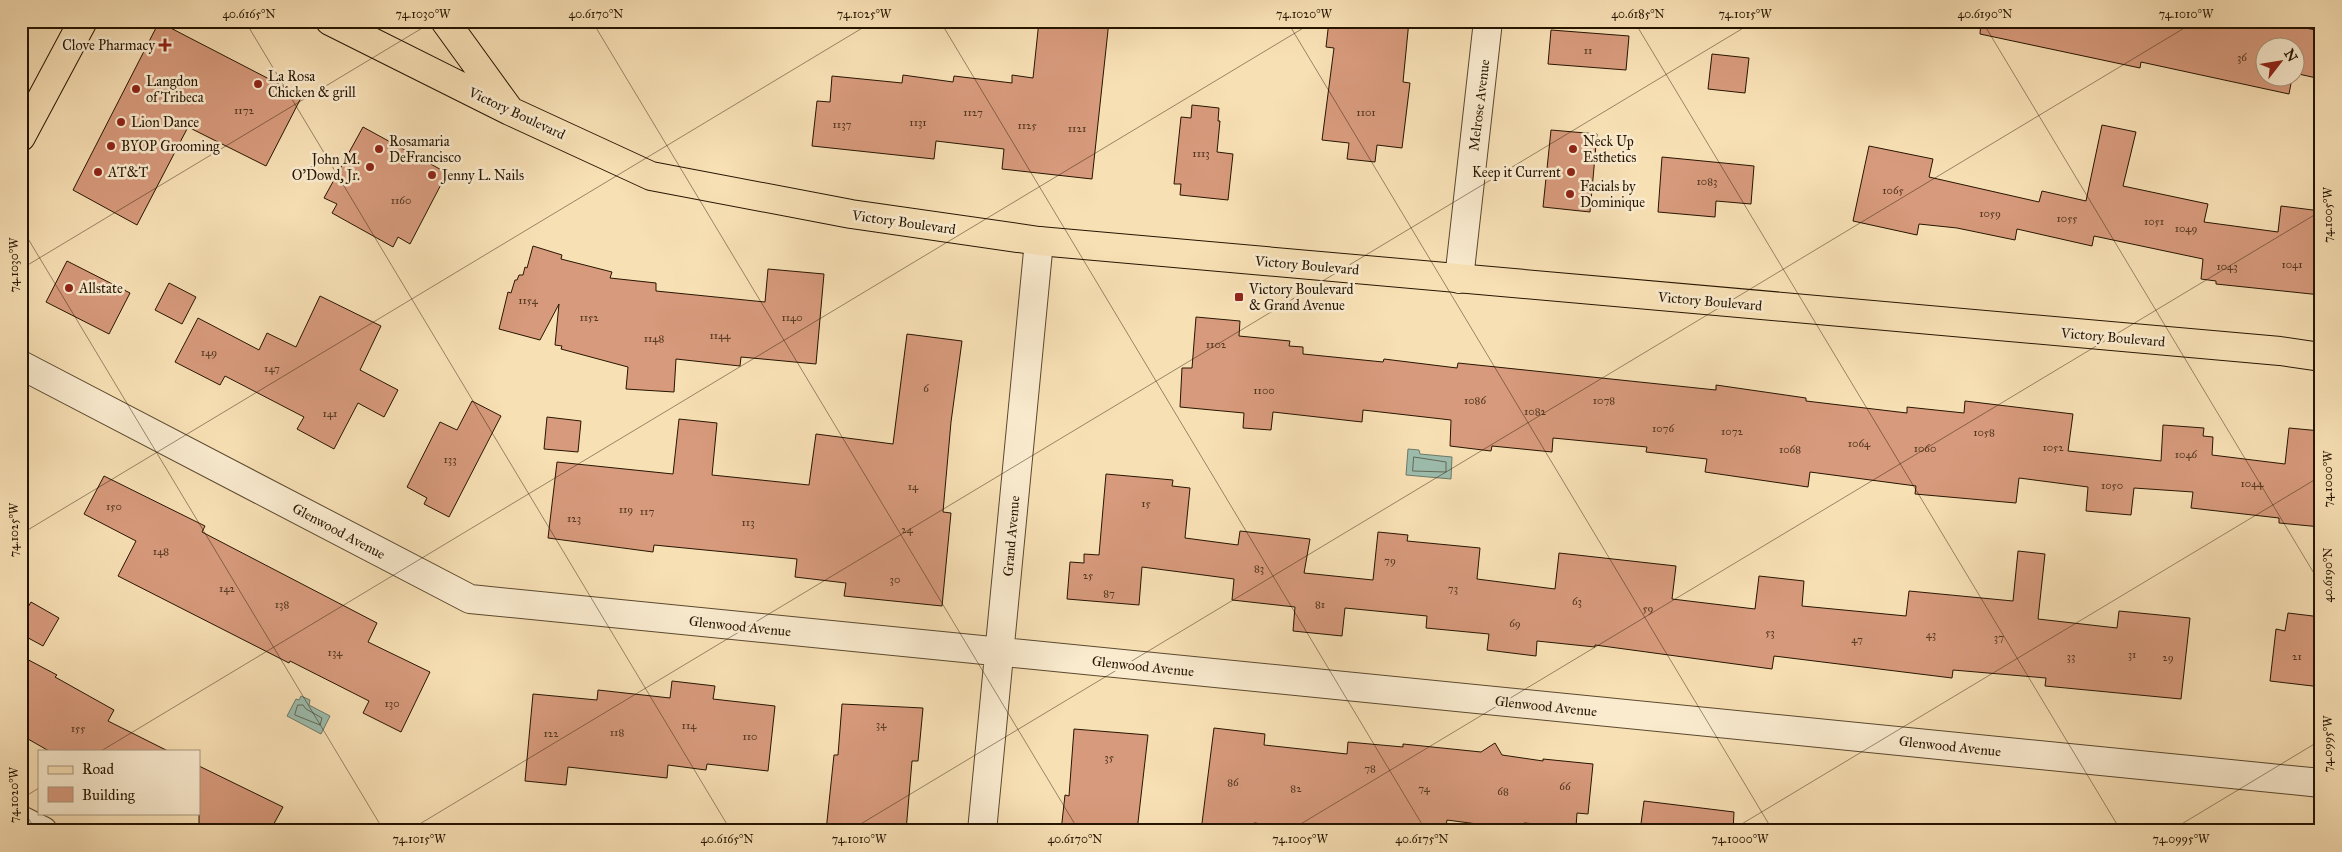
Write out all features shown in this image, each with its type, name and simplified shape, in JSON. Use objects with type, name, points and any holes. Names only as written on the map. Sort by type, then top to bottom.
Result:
[{"type":"main road","points":[[21,137],[83,21]]},
{"type":"main road","name":"Victory Boulevard","points":[[330,21],[510,111],[651,176],[851,214],[1039,241],[2280,350],[2321,357]]},
{"type":"main road","points":[[445,21],[510,111]]},
{"type":"street","name":"Melrose Avenue","points":[[1458,279],[1488,21]]},
{"type":"street","name":"Grand Avenue","points":[[982,831],[1039,241]]},
{"type":"street","name":"Glenwood Avenue","points":[[21,365],[470,599],[2321,783]]},
{"type":"street","points":[[21,820],[43,831]]},
{"type":"water","points":[[1408,449],[1419,450],[1420,454],[1452,457],[1451,479],[1406,475]]},
{"type":"water","points":[[301,696],[310,700],[309,705],[330,716],[321,734],[287,716],[296,699],[299,700]]},
{"type":"building","points":[[1039,21],[1109,21],[1092,179],[1002,169],[1004,149],[936,141],[934,159],[812,146],[817,101],[830,102],[832,76],[902,83],[903,75],[953,82],[954,76],[1012,83],[1012,75],[1033,78]]},
{"type":"building","points":[[1329,21],[1409,21],[1403,82],[1410,83],[1402,148],[1377,145],[1375,162],[1347,159],[1349,143],[1322,140],[1334,48],[1326,47]]},
{"type":"building","points":[[1981,21],[2269,21],[2321,31],[2321,79],[2304,75],[2304,38],[2254,38],[2254,86],[2141,62],[2140,68],[1980,34]]},
{"type":"building","points":[[159,22],[302,96],[266,166],[188,127],[137,225],[73,190]]},
{"type":"building","points":[[1551,30],[1629,36],[1626,70],[1548,64]]},
{"type":"building","points":[[1712,54],[1749,58],[1745,93],[1708,89]]},
{"type":"building","points":[[2261,88],[2290,88],[2289,94]]},
{"type":"building","points":[[1192,105],[1219,108],[1218,121],[1220,121],[1217,152],[1233,154],[1228,200],[1180,195],[1181,184],[1174,184],[1181,117],[1191,118]]},
{"type":"building","points":[[2102,125],[2136,132],[2123,186],[2208,204],[2204,222],[2278,232],[2281,206],[2321,211],[2321,295],[2216,284],[2216,281],[2201,279],[2203,259],[2094,236],[2092,246],[2017,229],[2015,240],[1957,228],[1919,224],[1917,235],[1853,221],[1869,146],[1933,159],[1929,177],[2039,202],[2042,191],[2086,201]]},
{"type":"building","points":[[363,127],[447,173],[410,244],[398,237],[393,247],[332,213],[337,204],[324,198]]},
{"type":"building","points":[[1551,130],[1597,134],[1590,212],[1543,207]]},
{"type":"building","points":[[1662,157],[1754,166],[1751,204],[1716,201],[1715,217],[1658,212]]},
{"type":"building","points":[[533,246],[562,255],[561,259],[612,272],[610,278],[656,283],[656,291],[765,302],[768,269],[824,274],[816,364],[741,357],[740,366],[676,359],[674,392],[626,389],[628,367],[561,349],[562,346],[555,345],[559,304],[540,340],[499,329],[508,292],[511,293],[515,280],[517,280],[519,275],[523,275],[525,267],[527,268]]},
{"type":"building","points":[[67,261],[130,293],[109,334],[46,302]]},
{"type":"building","points":[[169,283],[196,297],[182,324],[155,310]]},
{"type":"building","points":[[320,296],[381,326],[360,370],[398,390],[384,417],[358,403],[334,449],[297,429],[304,417],[225,376],[220,385],[175,362],[198,318],[259,350],[267,333],[296,347]]},
{"type":"building","points":[[1196,317],[1240,321],[1239,336],[1290,341],[1289,346],[1303,347],[1303,354],[1383,362],[1384,359],[1457,368],[1458,363],[1716,390],[1716,385],[1806,398],[1806,401],[1907,413],[1907,407],[1964,413],[1965,401],[2073,414],[2068,451],[2161,461],[2163,425],[2204,428],[2203,436],[2213,437],[2212,455],[2285,464],[2289,428],[2321,431],[2321,527],[2279,523],[2279,518],[2191,508],[2193,492],[2134,488],[2131,515],[2086,511],[2088,487],[2019,478],[2016,503],[1915,494],[1916,486],[1810,472],[1808,487],[1705,472],[1707,459],[1646,452],[1647,447],[1553,438],[1552,452],[1492,446],[1491,451],[1450,446],[1451,420],[1363,410],[1362,422],[1273,412],[1271,430],[1243,428],[1244,413],[1180,407],[1182,368],[1192,368]]},
{"type":"building","points":[[907,334],[962,341],[951,422],[943,512],[951,513],[942,606],[844,596],[846,583],[795,577],[797,559],[654,545],[653,552],[548,538],[557,462],[673,474],[679,419],[717,423],[712,475],[809,485],[816,434],[893,444]]},
{"type":"building","points":[[472,401],[501,416],[449,517],[424,504],[427,498],[407,487],[440,422],[457,430]]},
{"type":"building","points":[[547,417],[581,421],[578,452],[544,449]]},
{"type":"building","points":[[1106,474],[1173,480],[1172,486],[1190,488],[1185,538],[1238,545],[1240,531],[1310,539],[1304,573],[1373,580],[1378,532],[1408,535],[1407,541],[1480,548],[1477,579],[1555,589],[1559,553],[1676,566],[1672,599],[1755,609],[1759,576],[1804,581],[1802,606],[1906,616],[1909,591],[2013,601],[2018,551],[2045,554],[2038,619],[2117,628],[2119,611],[2190,618],[2181,699],[2045,686],[2046,678],[1953,670],[1952,678],[1774,656],[1772,669],[1595,645],[1595,647],[1537,641],[1536,656],[1487,650],[1489,634],[1426,628],[1427,616],[1345,608],[1342,636],[1293,631],[1295,607],[1232,600],[1234,579],[1142,567],[1139,605],[1067,599],[1070,562],[1084,563],[1084,554],[1099,555]]},
{"type":"building","points":[[104,476],[205,526],[202,532],[377,623],[368,642],[430,672],[401,732],[363,713],[369,701],[290,661],[289,663],[118,576],[136,541],[84,514]]},
{"type":"building","points":[[31,602],[59,618],[43,646],[21,634],[21,619]]},
{"type":"building","points":[[2288,613],[2321,617],[2321,687],[2270,681],[2276,629],[2285,631]]},
{"type":"building","points":[[21,656],[57,675],[55,677],[114,710],[108,721],[166,750],[47,750],[21,735]]},
{"type":"building","points":[[672,681],[715,686],[713,699],[775,706],[768,771],[707,764],[706,770],[668,765],[667,778],[568,767],[566,785],[525,781],[533,694],[597,700],[598,690],[670,698]]},
{"type":"building","points":[[842,704],[923,708],[918,761],[912,761],[906,831],[826,831],[834,755],[838,755]]},
{"type":"building","points":[[1214,728],[1265,734],[1264,745],[1347,754],[1348,742],[1403,747],[1403,744],[1481,752],[1495,743],[1502,755],[1543,761],[1543,759],[1593,764],[1588,814],[1577,813],[1576,827],[1524,823],[1523,830],[1447,820],[1445,831],[1325,831],[1254,823],[1253,831],[1201,831]]},
{"type":"building","points":[[1074,729],[1148,735],[1137,831],[1061,831],[1065,795],[1069,796]]},
{"type":"building","points":[[200,766],[283,807],[270,831],[210,831],[199,825]]},
{"type":"building","points":[[1644,801],[1734,812],[1733,831],[1640,831]]},
{"type":"place","name":"Clove Pharmacy","points":[[165,45]]},
{"type":"place","name":"La Rosa Chicken & grill","points":[[258,84]]},
{"type":"place","name":"Langdon of Tribeca","points":[[136,89]]},
{"type":"place","name":"Lion Dance","points":[[121,122]]},
{"type":"place","name":"BYOP Grooming","points":[[111,146]]},
{"type":"place","name":"Rosamaria DeFrancisco","points":[[379,149]]},
{"type":"place","name":"Neck Up Esthetics","points":[[1573,149]]},
{"type":"place","name":"John M. O'Dowd, Jr.","points":[[370,167]]},
{"type":"place","name":"AT&T","points":[[98,172]]},
{"type":"place","name":"Keep it Current","points":[[1571,172]]},
{"type":"place","name":"Jenny L. Nails","points":[[432,175]]},
{"type":"place","name":"Facials by Dominique","points":[[1570,194]]},
{"type":"place","name":"Allstate","points":[[69,288]]},
{"type":"place","name":"Victory Boulevard & Grand Avenue","points":[[1239,297]]}]
